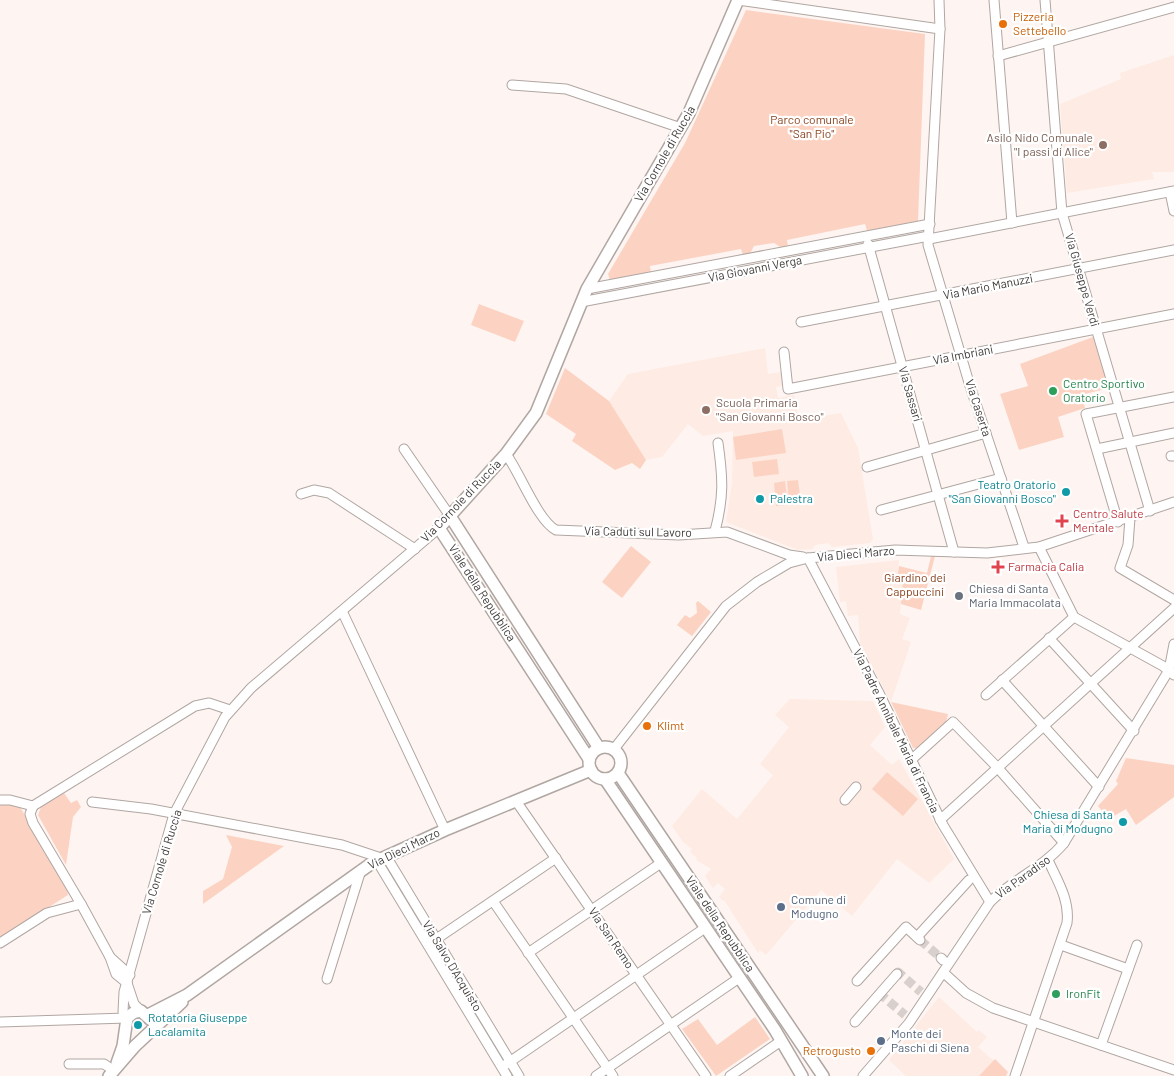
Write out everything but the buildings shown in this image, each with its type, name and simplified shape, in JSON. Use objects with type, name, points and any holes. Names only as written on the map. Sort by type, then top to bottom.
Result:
[{"type":"main road","name":"Via Cornole di Ruccia","points":[[439,528],[506,454],[536,413],[581,302],[703,86],[738,0]]},
{"type":"main road","name":"Viale della Repubblica","points":[[450,516],[600,748]]},
{"type":"main road","name":"Viale della Repubblica","points":[[439,528],[590,765]]},
{"type":"main road","points":[[600,748],[614,749],[621,762],[618,773],[605,779],[596,776],[590,765],[600,748]]},
{"type":"main road","name":"Via Dieci Marzo","points":[[145,1013],[187,995],[361,870],[381,858],[516,801],[590,765]]},
{"type":"main road","name":"Viale della Repubblica","points":[[618,773],[823,1076]]},
{"type":"main road","name":"Viale della Repubblica","points":[[605,779],[781,1041],[802,1076]]},
{"type":"main road","name":"Via Dieci Marzo","points":[[113,1071],[148,1034],[181,1004],[187,995]]},
{"type":"main road","points":[[113,1071],[123,1046],[126,1024],[133,1013],[145,1013],[152,1023],[148,1034],[140,1038],[130,1036],[126,1024]]},
{"type":"street","points":[[738,0],[940,29]]},
{"type":"street","name":"Via Caserta","points":[[938,0],[940,29],[928,245],[961,356],[1024,547]]},
{"type":"street","points":[[994,0],[1012,223]]},
{"type":"street","name":"Via Giuseppe Verdi","points":[[1045,0],[1062,213],[1150,511]]},
{"type":"street","points":[[998,56],[1174,7]]},
{"type":"street","points":[[512,85],[566,89],[681,128]]},
{"type":"street","points":[[1172,192],[1174,212]]},
{"type":"street","name":"Via Giovanni Verga","points":[[581,302],[1172,192]]},
{"type":"street","name":"Via Giovanni Verga","points":[[587,290],[930,224]]},
{"type":"street","name":"Via Sassari","points":[[866,236],[954,552]]},
{"type":"street","name":"Via Mario Manuzzi","points":[[801,322],[1174,250]]},
{"type":"street","name":"Via Imbriani","points":[[784,352],[788,389],[1174,314]]},
{"type":"street","points":[[1118,522],[1086,414],[1174,397]]},
{"type":"street","points":[[867,467],[986,433]]},
{"type":"street","points":[[1096,449],[1174,433]]},
{"type":"street","points":[[714,531],[720,511],[723,481],[718,443]]},
{"type":"street","points":[[404,449],[450,516]]},
{"type":"street","name":"Via Caduti sul Lavoro","points":[[506,454],[532,497],[540,516],[550,527],[556,530],[679,535],[714,531],[727,532],[789,556],[808,558]]},
{"type":"street","points":[[881,510],[1001,478]]},
{"type":"street","points":[[301,494],[314,490],[329,493],[415,549]]},
{"type":"street","name":"Via Dieci Marzo","points":[[614,749],[734,598],[789,563],[808,558],[895,550],[988,553],[1024,547],[1039,547],[1174,502]]},
{"type":"street","points":[[1130,518],[1128,545],[1120,568],[1174,600]]},
{"type":"street","name":"Via Cornole di Ruccia","points":[[126,1024],[122,1003],[174,814],[230,710],[251,688],[439,528]]},
{"type":"street","points":[[1039,547],[1074,616],[1172,673]]},
{"type":"street","name":"Via Padre Annibale Maria di Francia","points":[[808,558],[912,760],[940,820],[990,902]]},
{"type":"street","points":[[940,820],[1174,608]]},
{"type":"street","points":[[342,611],[445,830]]},
{"type":"street","points":[[986,695],[1074,616]]},
{"type":"street","points":[[1049,638],[1134,731]]},
{"type":"street","name":"Via Paradiso","points":[[863,1076],[904,1030],[944,972],[979,915],[990,902],[1003,889],[1048,860],[1064,843],[1172,673],[1174,644]]},
{"type":"street","points":[[1002,680],[1099,788]]},
{"type":"street","points":[[145,1013],[134,1004],[129,979],[116,974],[110,956],[33,823],[30,814],[33,806],[195,706],[209,703],[230,710]]},
{"type":"street","points":[[912,760],[952,722],[997,767],[1064,843]]},
{"type":"street","points":[[845,800],[856,787]]},
{"type":"street","points":[[0,800],[24,802],[33,806]]},
{"type":"street","name":"Via San Remo","points":[[516,801],[706,1076]]},
{"type":"street","points":[[92,802],[174,814],[342,845],[381,858]]},
{"type":"street","name":"Via Salvo D'Acquisto","points":[[381,858],[436,940],[519,1076]]},
{"type":"street","name":"Via Salvo D'Acquisto","points":[[381,858],[428,945],[507,1076]]},
{"type":"street","points":[[428,945],[556,858]]},
{"type":"street","points":[[1014,1076],[1061,945],[1069,912],[1066,899],[1048,860]]},
{"type":"street","points":[[528,953],[661,863]]},
{"type":"street","points":[[327,979],[361,870]]},
{"type":"street","points":[[857,981],[906,927],[919,939],[969,880]]},
{"type":"street","points":[[493,901],[613,1076]]},
{"type":"street","points":[[0,943],[47,912],[81,904]]},
{"type":"street","points":[[502,1067],[705,928]]},
{"type":"street","points":[[1061,945],[1128,969]]},
{"type":"street","points":[[1101,1045],[1137,945]]},
{"type":"street","points":[[110,956],[124,960],[136,954]]},
{"type":"street","points":[[944,972],[966,993],[986,1004],[1174,1070]]},
{"type":"street","points":[[854,1022],[896,974]]},
{"type":"street","points":[[596,1076],[739,978]]},
{"type":"street","points":[[0,1022],[126,1024]]},
{"type":"street","points":[[730,1076],[781,1041]]},
{"type":"street","points":[[69,1064],[104,1064],[113,1071]]},
{"type":"shaded area","name":"Asilo Nido Comunale \"I passi di Alice\"","points":[[1174,55],[1174,172],[1152,172],[1154,179],[1067,193],[1060,104],[1121,79],[1120,73]]},
{"type":"shaded area","points":[[765,348],[768,374],[781,372],[783,385],[776,387],[778,398],[794,395],[799,420],[841,413],[858,448],[873,539],[870,543],[832,547],[828,543],[815,545],[812,549],[798,550],[726,522],[732,482],[733,431],[703,436],[688,424],[662,457],[646,460],[609,401],[628,374]]},
{"type":"shaded area","points":[[899,560],[897,578],[903,579],[900,614],[910,618],[902,639],[911,642],[891,702],[860,643],[858,615],[848,616],[846,601],[840,602],[836,567]]},
{"type":"shaded area","points":[[790,699],[873,701],[885,727],[870,745],[892,765],[899,759],[954,859],[929,883],[897,859],[852,916],[821,890],[766,955],[760,950],[758,953],[724,900],[719,897],[725,889],[718,883],[713,888],[705,876],[711,869],[696,860],[697,858],[690,852],[692,849],[683,842],[672,826],[702,789],[737,819],[773,775],[760,764],[789,727],[775,715]]},
{"type":"shaded area","points":[[939,997],[977,1032],[979,1030],[987,1037],[978,1047],[994,1061],[979,1076],[906,1076],[889,1060]]},
{"type":"green space","name":"Parco comunale \"San Pio\"","points":[[746,10],[925,34],[918,221],[867,231],[865,224],[787,240],[788,246],[782,248],[774,243],[754,246],[750,254],[743,255],[741,249],[650,266],[651,273],[610,280],[608,274],[685,143]]},
{"type":"green space","points":[[479,304],[524,321],[515,342],[471,325]]},
{"type":"green space","name":"Centro Sportivo Oratorio","points":[[1093,337],[1109,388],[1081,395],[1085,408],[1058,417],[1064,437],[1019,450],[1000,394],[1028,386],[1020,364]]},
{"type":"green space","points":[[565,368],[609,401],[646,460],[640,469],[632,463],[615,470],[572,441],[576,434],[546,414]]},
{"type":"green space","points":[[782,429],[786,453],[736,460],[733,437]]},
{"type":"green space","points":[[777,459],[779,474],[754,477],[752,462]]},
{"type":"green space","points":[[798,480],[801,503],[789,504],[787,481]]},
{"type":"green space","points":[[785,481],[788,505],[776,506],[774,483]]},
{"type":"green space","points":[[631,546],[651,562],[622,598],[602,582]]},
{"type":"green space","name":"Giardino dei Cappuccini","points":[[931,556],[935,556],[921,610],[901,604],[903,580],[897,579],[899,566],[927,573]]},
{"type":"green space","points":[[698,601],[711,612],[692,636],[677,625],[685,615],[690,618],[697,613],[696,603]]},
{"type":"green space","points":[[891,702],[948,714],[946,722],[918,748],[913,748]]},
{"type":"green space","points":[[1126,758],[1174,765],[1174,797],[1136,825],[1126,809],[1109,819],[1098,806],[1118,784],[1116,781]]},
{"type":"green space","points":[[887,772],[918,799],[903,816],[872,789]]},
{"type":"green space","points":[[64,793],[71,803],[77,800],[81,807],[73,817],[66,865],[38,815],[41,807]]},
{"type":"green space","points":[[0,803],[20,807],[66,882],[68,895],[0,938]]},
{"type":"green space","points":[[226,835],[284,846],[203,904],[203,891],[223,879],[232,847]]},
{"type":"green space","points":[[755,1017],[770,1039],[716,1076],[682,1029],[698,1019],[717,1045]]},
{"type":"green space","points":[[995,1059],[1008,1072],[1006,1076],[979,1076]]},
{"type":"tunnel","points":[[920,940],[941,958]]},
{"type":"tunnel","points":[[897,974],[898,972],[921,992]]},
{"type":"tunnel","points":[[879,993],[905,1015]]},
{"type":"place","name":"Pizzeria Settebello","points":[[1003,24]]},
{"type":"place","name":"Asilo Nido Comunale \"I passi di Alice\"","points":[[1103,145]]},
{"type":"place","name":"Centro Sportivo Oratorio","points":[[1053,391]]},
{"type":"place","name":"Scuola Primaria \"San Giovanni Bosco\"","points":[[706,410]]},
{"type":"place","name":"Teatro Oratorio \"San Giovanni Bosco\"","points":[[1066,492]]},
{"type":"place","name":"Palestra","points":[[760,499]]},
{"type":"place","name":"Centro Salute Mentale","points":[[1062,521]]},
{"type":"place","name":"Farmacia Calia","points":[[998,567]]},
{"type":"place","name":"Chiesa di Santa Maria Immacolata","points":[[959,596]]},
{"type":"place","name":"Klimt","points":[[647,726]]},
{"type":"place","name":"Chiesa di Santa Maria di Modugno","points":[[1123,822]]},
{"type":"place","name":"Comune di Modugno","points":[[781,907]]},
{"type":"place","name":"IronFit","points":[[1056,994]]},
{"type":"place","name":"Rotatoria Giuseppe Lacalamita","points":[[138,1025]]},
{"type":"place","name":"Monte dei Paschi di Siena","points":[[881,1041]]},
{"type":"place","name":"Retrogusto","points":[[871,1051]]}]
